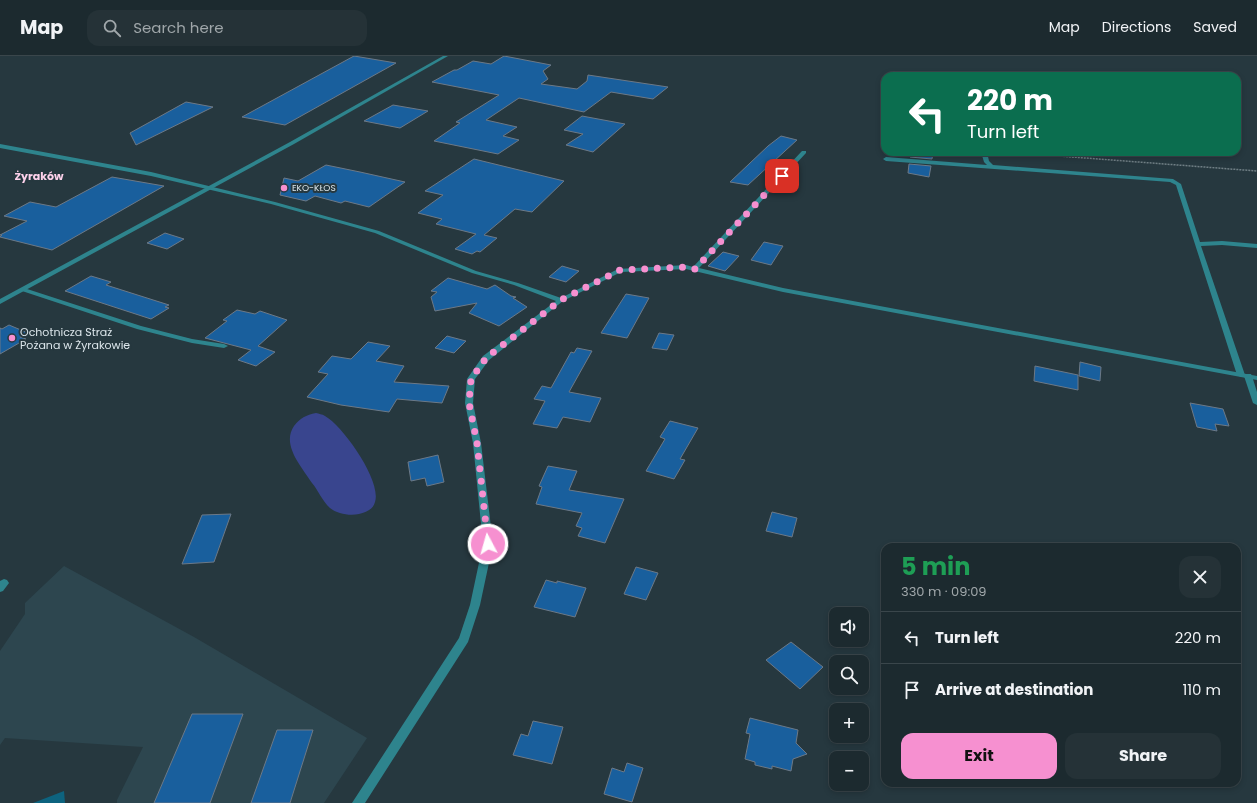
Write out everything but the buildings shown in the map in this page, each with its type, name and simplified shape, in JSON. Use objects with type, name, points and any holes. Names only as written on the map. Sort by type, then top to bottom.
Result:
[{"type":"street","points":[[0,302],[211,187],[446,56]]},
{"type":"street","points":[[0,146],[151,174],[211,187],[377,232],[474,272],[516,284],[561,300]]},
{"type":"street","points":[[695,269],[804,152]]},
{"type":"street","points":[[985,156],[987,162],[992,167]]},
{"type":"street","points":[[886,159],[1171,180],[1178,184],[1244,375],[1257,403]]},
{"type":"street","points":[[1198,244],[1222,243],[1257,246]]},
{"type":"street","points":[[358,803],[464,639],[476,605],[488,544],[477,443],[469,403],[471,379],[486,358],[561,300],[620,270],[686,267],[783,290],[1257,378]]},
{"type":"street","points":[[24,290],[139,328],[192,341],[224,346]]},
{"type":"path","points":[[1062,156],[1257,170]]},
{"type":"shaded area","points":[[64,566],[194,637],[367,738],[324,803],[117,803],[117,800],[143,747],[5,738],[0,745],[0,651],[25,614],[25,603]]},
{"type":"shaded area","points":[[64,791],[65,803],[33,803]]},
{"type":"water","points":[[316,413],[322,414],[333,422],[351,442],[367,468],[373,481],[376,493],[374,505],[369,510],[355,515],[348,515],[336,512],[330,508],[294,456],[290,441],[294,426],[304,417]]},
{"type":"place","name":"EKO-KŁOS","points":[[284,188]]},
{"type":"place","name":"Ochotnicza Straż Pożana w Żyrakowie","points":[[12,338]]},
{"type":"district","name":"Żyraków","points":[[39,176]]},
{"type":"route","points":[[488,544],[477,443],[469,403],[471,379],[486,358],[561,300],[620,270],[686,267],[695,269],[782,176]]}]
